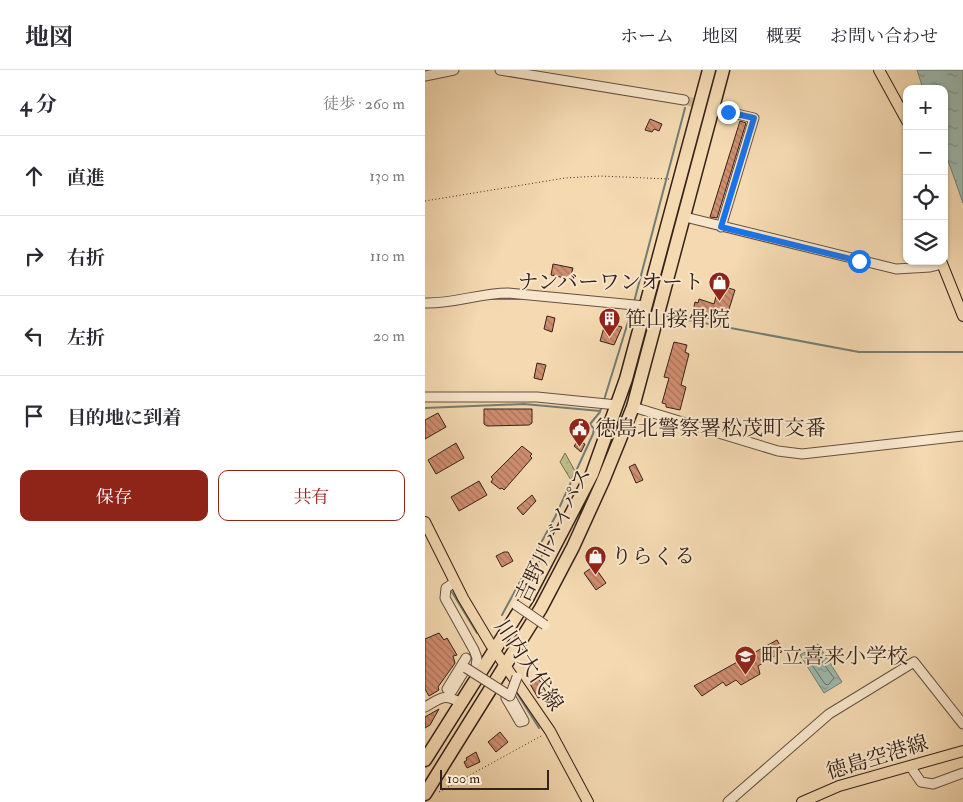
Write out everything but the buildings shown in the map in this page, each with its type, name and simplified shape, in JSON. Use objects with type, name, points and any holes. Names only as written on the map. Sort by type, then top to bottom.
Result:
[{"type":"highway","name":"吉野川バイパス","points":[[425,760],[528,597],[592,474],[617,405],[709,70]]},
{"type":"highway","name":"吉野川バイパス","points":[[431,793],[506,666],[573,546],[603,482],[633,407],[723,70]]},
{"type":"main road","points":[[879,70],[903,114]]},
{"type":"main road","points":[[943,265],[963,316]]},
{"type":"main road","name":"川内大代線","points":[[425,522],[455,582],[495,651],[550,731],[587,802]]},
{"type":"main road","name":"徳島空港線","points":[[802,802],[839,786],[963,751]]},
{"type":"street","points":[[425,76],[453,70]]},
{"type":"street","points":[[500,70],[683,100]]},
{"type":"street","points":[[721,227],[754,118],[728,112]]},
{"type":"street","points":[[685,217],[896,269],[930,268],[936,265]]},
{"type":"street","points":[[425,303],[439,304],[492,293],[508,293],[645,306]]},
{"type":"street","points":[[425,397],[537,397],[617,405]]},
{"type":"street","points":[[633,407],[778,451],[802,454],[963,436]]},
{"type":"street","points":[[455,582],[446,588],[445,598],[477,658],[475,683]]},
{"type":"street","points":[[516,605],[545,624]]},
{"type":"street","points":[[466,658],[447,688],[452,691],[467,668],[508,697],[517,677]]},
{"type":"street","points":[[728,802],[829,714],[914,662],[963,724]]},
{"type":"street","points":[[425,706],[444,696],[451,697],[461,703]]},
{"type":"street","points":[[910,766],[921,782],[933,784],[963,773]]},
{"type":"path","points":[[425,201],[565,178],[600,176],[659,177],[679,181]]},
{"type":"path","points":[[431,793],[550,731]]},
{"type":"green space","points":[[565,453],[575,471],[571,480],[560,462]]},
{"type":"water","points":[[917,70],[963,70],[963,203],[948,160],[948,85],[922,85]]},
{"type":"water","points":[[818,644],[842,682],[824,693],[800,655]]},
{"type":"waterway","points":[[634,302],[685,108]]},
{"type":"waterway","points":[[485,299],[523,299]]},
{"type":"waterway","points":[[604,400],[632,309]]},
{"type":"waterway","points":[[661,315],[859,352],[963,352]]},
{"type":"waterway","points":[[425,408],[524,404],[600,411],[602,407]]},
{"type":"waterway","points":[[502,615],[555,517],[593,434],[594,429],[590,424],[600,412]]},
{"type":"waterway","points":[[452,592],[477,633]]},
{"type":"waterway","points":[[515,690],[539,728]]},
{"type":"waterway","points":[[434,707],[442,702]]},
{"type":"tunnel","points":[[684,100],[728,112]]},
{"type":"place","name":"ナンバーワンオート","points":[[720,301]]},
{"type":"place","name":"笹山接骨院","points":[[609,338]]},
{"type":"place","name":"徳島北警察署松茂町交番","points":[[579,447]]},
{"type":"place","name":"りらくる","points":[[595,575]]},
{"type":"place","name":"町立喜来小学校","points":[[745,675]]},
{"type":"route","points":[[728,112],[754,118],[721,227],[817,249],[859,261]]}]
